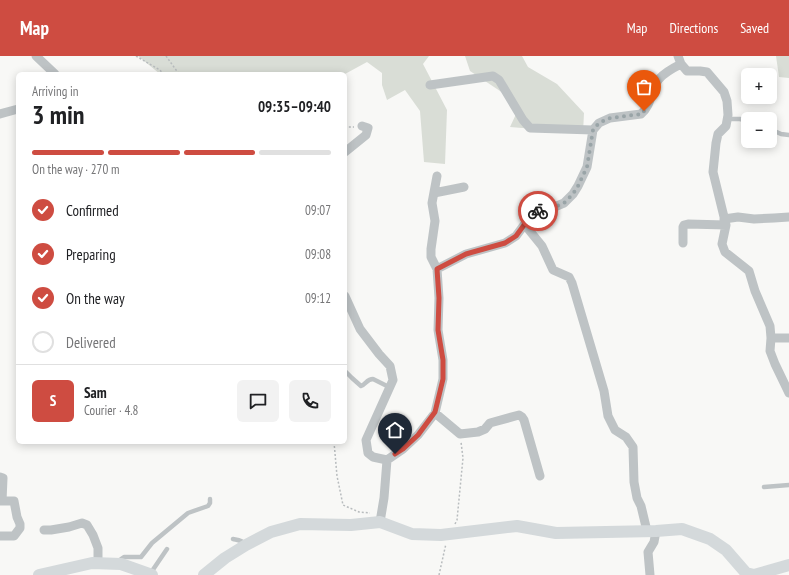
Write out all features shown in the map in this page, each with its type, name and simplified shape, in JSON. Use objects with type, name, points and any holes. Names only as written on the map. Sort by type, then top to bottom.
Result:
[{"type":"street","points":[[36,56],[53,72]]},
{"type":"street","points":[[437,269],[466,254],[505,243],[516,236],[527,221],[540,210],[547,207],[552,208],[564,203],[573,194],[587,167],[593,130],[599,123],[610,118],[642,114],[650,103],[658,80],[679,60],[687,71],[700,70],[707,72],[724,92],[727,101],[728,114],[726,126],[718,134],[713,172],[725,222],[722,244],[725,252],[749,271],[755,291],[770,326],[770,351],[789,394]]},
{"type":"street","points":[[430,85],[492,76],[499,80],[523,120],[530,128],[593,130]]},
{"type":"street","points":[[0,114],[16,110]]},
{"type":"street","points":[[347,150],[366,135],[368,128],[362,126]]},
{"type":"street","points":[[347,300],[360,329],[390,366],[393,380],[366,440],[368,453],[373,457],[387,460],[403,449],[418,435],[435,412],[443,379],[443,360],[438,330],[439,298],[437,269],[431,257],[435,221],[432,203],[437,176]]},
{"type":"street","points":[[434,193],[464,187]]},
{"type":"street","points":[[683,243],[683,227],[684,225],[688,224],[725,222],[738,217],[754,219],[789,217]]},
{"type":"street","points":[[527,221],[529,230],[542,246],[553,270],[569,277],[572,283],[604,391],[608,416],[615,430],[626,437],[633,448],[634,482],[637,498],[652,531],[654,542],[648,552],[650,575]]},
{"type":"street","points":[[771,338],[789,338]]},
{"type":"street","points":[[435,412],[460,434],[478,432],[485,429],[490,423],[519,415],[524,420],[540,476]]},
{"type":"street","points":[[381,518],[387,460]]},
{"type":"street","points":[[0,477],[3,478],[1,501],[14,501],[20,524],[20,528],[14,536],[0,536]]},
{"type":"street","points":[[204,575],[225,558],[271,532],[300,524],[351,525],[381,518],[412,534],[441,535],[517,526],[556,533],[682,529],[710,539],[726,550],[745,574],[754,575],[789,565]]},
{"type":"street","points":[[44,530],[68,527],[82,523],[87,525],[98,548],[98,563]]},
{"type":"street","points":[[39,575],[98,563],[121,564],[151,575]]},
{"type":"lane","points":[[727,119],[741,119]]},
{"type":"lane","points":[[777,132],[789,135]]},
{"type":"lane","points":[[347,373],[361,386],[368,380],[373,379],[389,387]]},
{"type":"lane","points":[[764,487],[789,485]]},
{"type":"lane","points":[[121,564],[121,559],[124,557],[141,557],[152,543],[188,513],[208,506],[210,499]]},
{"type":"lane","points":[[233,539],[243,541],[246,545]]},
{"type":"lane","points":[[151,575],[167,549]]},
{"type":"path","points":[[136,56],[162,72]]},
{"type":"path","points":[[166,56],[178,72]]},
{"type":"path","points":[[439,575],[445,548],[457,520],[463,458],[460,434]]},
{"type":"path","points":[[334,444],[337,476],[343,505],[359,512],[381,518]]},
{"type":"shaded area","points":[[138,56],[429,56],[423,64],[447,110],[445,164],[424,162],[420,111],[405,90],[387,100],[382,85],[382,73],[367,62],[347,73],[158,72]]},
{"type":"shaded area","points":[[465,56],[522,56],[528,67],[557,84],[584,113],[583,133],[510,127],[517,112],[506,95],[470,71]]},
{"type":"shaded area","points":[[776,56],[789,56],[789,78],[779,77]]},
{"type":"way so far","points":[[538,211],[547,207],[552,208],[564,203],[573,194],[587,167],[593,130],[599,123],[610,118],[642,114],[644,111]]},
{"type":"route","points":[[395,454],[403,449],[418,435],[435,412],[443,379],[443,360],[438,330],[439,298],[437,269],[466,254],[492,248],[505,243],[516,236],[527,221],[538,211]]}]
